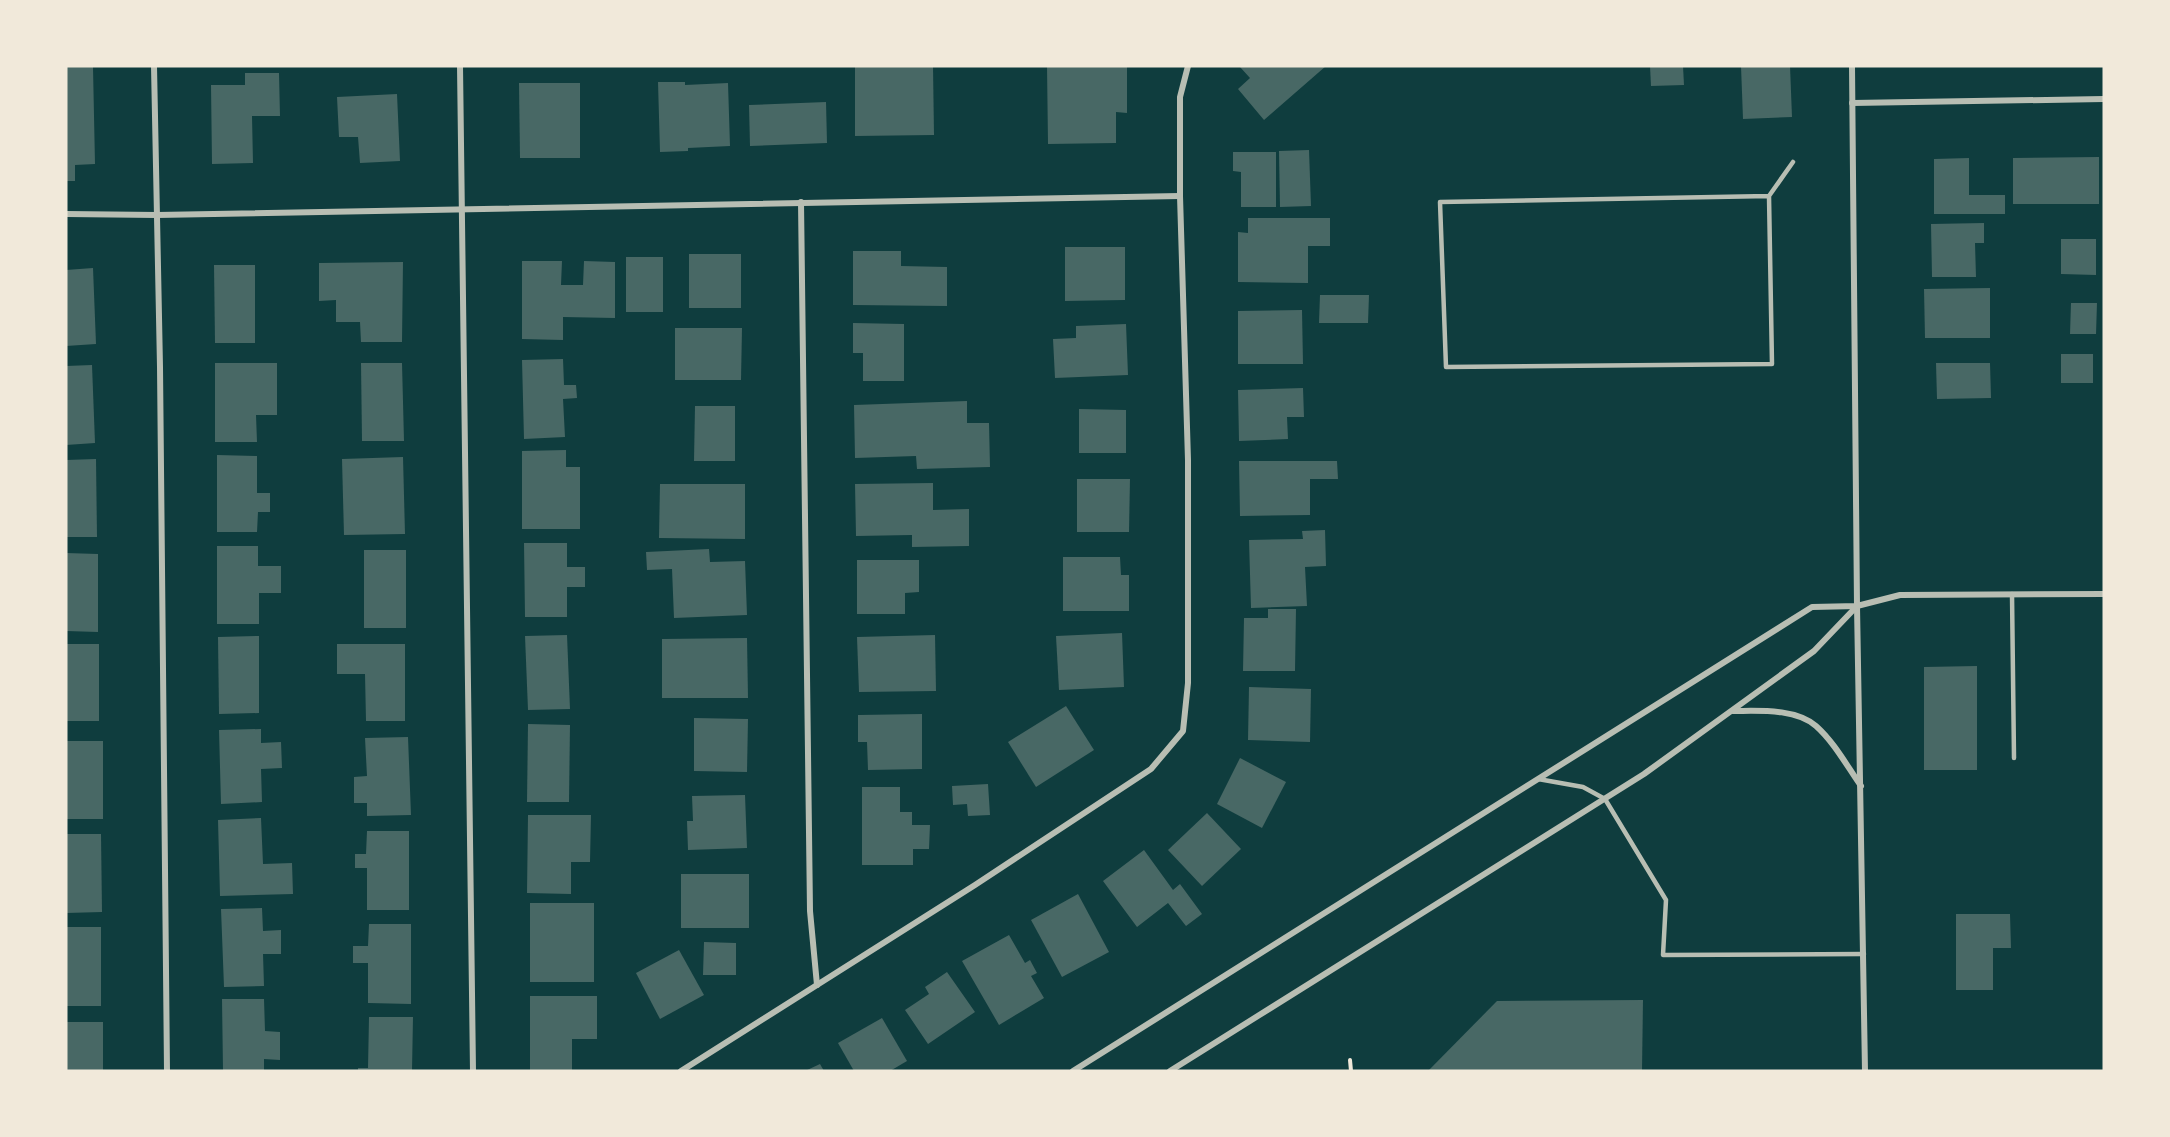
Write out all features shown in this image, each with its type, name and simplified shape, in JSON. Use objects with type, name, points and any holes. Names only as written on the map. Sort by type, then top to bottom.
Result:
[{"type":"street","points":[[154,66],[167,1071]]},
{"type":"street","points":[[460,66],[473,1071]]},
{"type":"street","points":[[681,1071],[975,885],[1151,769],[1183,732],[1188,683],[1188,460],[1180,196],[1180,97],[1188,66]]},
{"type":"street","points":[[1852,66],[1857,606],[1862,786],[1865,1071]]},
{"type":"street","points":[[1852,103],[2104,99]]},
{"type":"street","points":[[66,214],[157,215],[1180,196]]},
{"type":"street","points":[[801,202],[810,911],[817,985]]},
{"type":"street","points":[[1073,1071],[1812,608],[1857,606],[1900,595],[2104,594]]},
{"type":"street","points":[[1170,1071],[1644,774],[1814,651],[1857,606]]},
{"type":"street","points":[[1733,711],[1767,711],[1795,716],[1815,724],[1828,738],[1862,786]]},
{"type":"lane","points":[[1769,196],[1440,202],[1446,367],[1772,364],[1769,196],[1793,162]]},
{"type":"lane","points":[[2012,594],[2014,758]]},
{"type":"lane","points":[[1538,779],[1583,787],[1605,799],[1666,900],[1663,955],[1864,954]]},
{"type":"path","points":[[1350,1060],[1351,1071]]},
{"type":"building","points":[[855,66],[933,66],[934,135],[855,136]]},
{"type":"building","points":[[1047,66],[1127,66],[1127,113],[1116,112],[1116,143],[1048,144]]},
{"type":"building","points":[[1326,66],[1264,120],[1238,89],[1250,78],[1240,67]]},
{"type":"building","points":[[1650,66],[1683,66],[1684,85],[1651,86]]},
{"type":"building","points":[[1741,66],[1790,66],[1792,117],[1743,119]]},
{"type":"building","points":[[66,67],[93,67],[95,164],[75,165],[75,181],[66,181]]},
{"type":"building","points":[[245,73],[279,73],[280,116],[252,116],[253,163],[212,164],[211,85],[245,85]]},
{"type":"building","points":[[658,82],[685,82],[685,85],[728,83],[730,146],[660,152]]},
{"type":"building","points":[[519,83],[580,83],[580,158],[520,158]]},
{"type":"building","points":[[397,94],[400,161],[360,163],[358,137],[339,137],[337,97]]},
{"type":"building","points":[[826,102],[827,143],[750,146],[749,105]]},
{"type":"building","points":[[1309,150],[1311,206],[1280,207],[1279,151]]},
{"type":"building","points":[[1233,152],[1276,152],[1276,207],[1241,207],[1241,172],[1233,171]]},
{"type":"building","points":[[2099,157],[2099,204],[2013,204],[2013,158]]},
{"type":"building","points":[[1969,158],[1969,195],[2005,195],[2005,214],[1934,214],[1934,159]]},
{"type":"building","points":[[1248,218],[1330,218],[1330,246],[1308,246],[1308,283],[1238,282],[1238,232],[1248,233]]},
{"type":"building","points":[[1984,223],[1984,243],[1975,243],[1976,277],[1932,277],[1931,224]]},
{"type":"building","points":[[2061,239],[2096,239],[2096,275],[2061,274]]},
{"type":"building","points":[[1065,247],[1125,247],[1125,300],[1065,301]]},
{"type":"building","points":[[853,251],[901,251],[901,266],[947,267],[947,306],[853,305]]},
{"type":"building","points":[[689,254],[741,254],[741,308],[689,308]]},
{"type":"building","points":[[626,257],[663,257],[663,312],[626,312]]},
{"type":"building","points":[[522,261],[562,261],[561,285],[583,285],[584,261],[615,262],[615,318],[563,317],[563,340],[522,339]]},
{"type":"building","points":[[403,262],[402,342],[361,342],[360,322],[336,322],[336,300],[319,301],[319,263]]},
{"type":"building","points":[[214,265],[255,265],[255,343],[215,343]]},
{"type":"building","points":[[93,268],[96,344],[66,346],[66,270]]},
{"type":"building","points":[[1990,288],[1990,338],[1925,338],[1924,289]]},
{"type":"building","points":[[1320,295],[1369,295],[1368,323],[1319,323]]},
{"type":"building","points":[[2071,303],[2097,303],[2096,334],[2070,334]]},
{"type":"building","points":[[1302,310],[1303,364],[1238,364],[1238,311]]},
{"type":"building","points":[[853,323],[904,324],[904,381],[863,381],[863,353],[853,353]]},
{"type":"building","points":[[1126,324],[1128,375],[1055,378],[1053,339],[1076,338],[1076,326]]},
{"type":"building","points":[[675,328],[742,328],[741,380],[675,380]]},
{"type":"building","points":[[2061,354],[2093,354],[2093,383],[2061,383]]},
{"type":"building","points":[[563,359],[564,385],[576,385],[577,398],[563,399],[565,437],[524,439],[522,360]]},
{"type":"building","points":[[215,363],[277,363],[277,415],[256,415],[257,442],[215,442]]},
{"type":"building","points":[[361,363],[402,363],[404,441],[362,441]]},
{"type":"building","points":[[1936,363],[1990,363],[1991,398],[1937,399]]},
{"type":"building","points":[[92,365],[95,443],[66,445],[66,366]]},
{"type":"building","points":[[1303,388],[1304,417],[1287,417],[1288,439],[1239,441],[1238,390]]},
{"type":"building","points":[[967,401],[967,423],[989,423],[990,467],[917,469],[916,456],[855,458],[854,405]]},
{"type":"building","points":[[695,406],[735,406],[735,461],[694,461]]},
{"type":"building","points":[[1079,409],[1126,410],[1126,453],[1079,453]]},
{"type":"building","points":[[566,450],[566,467],[580,467],[580,529],[522,529],[522,451]]},
{"type":"building","points":[[217,455],[257,456],[257,493],[270,493],[270,512],[258,512],[257,532],[217,532]]},
{"type":"building","points":[[403,457],[405,534],[344,535],[342,459]]},
{"type":"building","points":[[96,459],[97,537],[66,537],[66,460]]},
{"type":"building","points":[[1239,461],[1337,461],[1338,479],[1310,479],[1310,515],[1240,516]]},
{"type":"building","points":[[1077,479],[1130,479],[1129,532],[1077,532]]},
{"type":"building","points":[[933,483],[933,510],[969,509],[969,546],[912,547],[912,535],[856,536],[855,484]]},
{"type":"building","points":[[660,484],[745,484],[745,539],[659,538]]},
{"type":"building","points":[[1325,530],[1326,566],[1305,567],[1307,606],[1251,608],[1249,540],[1303,539],[1302,531]]},
{"type":"building","points":[[524,543],[567,543],[567,567],[585,567],[585,587],[567,587],[567,617],[525,617]]},
{"type":"building","points":[[217,546],[258,546],[258,566],[281,566],[281,593],[259,593],[259,624],[217,624]]},
{"type":"building","points":[[709,549],[710,562],[745,561],[747,615],[674,618],[672,569],[647,570],[646,552]]},
{"type":"building","points":[[364,550],[406,550],[406,628],[364,628]]},
{"type":"building","points":[[66,553],[98,554],[98,632],[66,631]]},
{"type":"building","points":[[1063,557],[1120,557],[1121,575],[1129,575],[1129,611],[1063,611]]},
{"type":"building","points":[[857,560],[919,560],[919,592],[905,593],[905,614],[857,614]]},
{"type":"building","points":[[1268,609],[1296,609],[1295,671],[1243,671],[1244,618],[1268,618]]},
{"type":"building","points":[[1122,633],[1124,687],[1059,690],[1056,636]]},
{"type":"building","points":[[567,635],[570,709],[528,710],[525,636]]},
{"type":"building","points":[[935,635],[936,691],[859,692],[857,637]]},
{"type":"building","points":[[259,636],[259,713],[219,714],[218,637]]},
{"type":"building","points":[[747,638],[748,698],[662,698],[662,639]]},
{"type":"building","points":[[66,644],[99,644],[99,721],[66,721]]},
{"type":"building","points":[[337,644],[405,644],[405,721],[366,721],[365,674],[337,674]]},
{"type":"building","points":[[1977,666],[1977,770],[1924,770],[1924,667]]},
{"type":"building","points":[[1249,687],[1311,689],[1310,742],[1248,740]]},
{"type":"building","points":[[1066,706],[1094,750],[1036,787],[1008,742]]},
{"type":"building","points":[[922,714],[922,769],[868,770],[867,742],[858,742],[858,715]]},
{"type":"building","points":[[694,718],[748,719],[747,772],[694,771]]},
{"type":"building","points":[[528,724],[570,725],[569,802],[527,802]]},
{"type":"building","points":[[261,729],[261,743],[281,742],[282,768],[261,769],[262,802],[221,804],[219,730]]},
{"type":"building","points":[[408,737],[411,815],[367,816],[367,803],[354,803],[354,777],[367,776],[365,738]]},
{"type":"building","points":[[66,741],[103,741],[103,819],[66,819]]},
{"type":"building","points":[[1240,758],[1286,782],[1262,828],[1217,804]]},
{"type":"building","points":[[988,784],[990,815],[968,816],[967,804],[953,805],[952,786]]},
{"type":"building","points":[[862,787],[900,787],[900,812],[912,812],[912,825],[930,825],[929,849],[913,849],[913,865],[862,865]]},
{"type":"building","points":[[745,795],[747,848],[688,850],[687,821],[693,821],[692,796]]},
{"type":"building","points":[[1207,813],[1241,849],[1202,886],[1168,850]]},
{"type":"building","points":[[528,815],[591,815],[590,862],[571,862],[571,894],[527,893]]},
{"type":"building","points":[[261,818],[263,864],[292,863],[293,894],[220,896],[218,820]]},
{"type":"building","points":[[367,831],[409,831],[409,910],[367,910],[367,868],[355,868],[355,854],[366,854]]},
{"type":"building","points":[[66,834],[101,834],[102,912],[66,913]]},
{"type":"building","points":[[1144,850],[1173,890],[1180,884],[1202,914],[1186,926],[1168,903],[1137,927],[1103,881]]},
{"type":"building","points":[[681,874],[749,874],[749,928],[681,928]]},
{"type":"building","points":[[1078,894],[1109,952],[1062,977],[1031,920]]},
{"type":"building","points":[[530,903],[594,903],[594,982],[530,982]]},
{"type":"building","points":[[262,908],[263,931],[281,930],[281,954],[263,954],[264,986],[224,987],[221,909]]},
{"type":"building","points":[[1956,914],[2010,914],[2011,948],[1993,948],[1993,990],[1956,990]]},
{"type":"building","points":[[369,924],[411,924],[411,1004],[368,1003],[368,963],[353,963],[353,946],[368,946]]},
{"type":"building","points":[[66,927],[101,927],[101,1006],[66,1006]]},
{"type":"building","points":[[1009,935],[1025,963],[1030,960],[1037,973],[1031,976],[1044,998],[999,1025],[962,961]]},
{"type":"building","points":[[704,942],[736,943],[736,975],[703,975]]},
{"type":"building","points":[[679,950],[704,995],[660,1019],[636,973]]},
{"type":"building","points":[[947,972],[975,1012],[928,1044],[905,1010],[929,994],[925,987]]},
{"type":"building","points":[[530,996],[597,996],[597,1039],[572,1039],[572,1071],[530,1071]]},
{"type":"building","points":[[222,999],[264,999],[265,1031],[280,1032],[280,1060],[264,1059],[264,1071],[223,1071]]},
{"type":"building","points":[[1643,1000],[1642,1071],[1428,1071],[1497,1001]]},
{"type":"building","points":[[369,1017],[413,1017],[412,1071],[358,1071],[358,1068],[368,1068]]},
{"type":"building","points":[[882,1018],[907,1061],[890,1071],[854,1071],[838,1043]]},
{"type":"building","points":[[66,1022],[103,1022],[103,1071],[66,1071]]},
{"type":"building","points":[[820,1064],[824,1071],[805,1071]]}]
